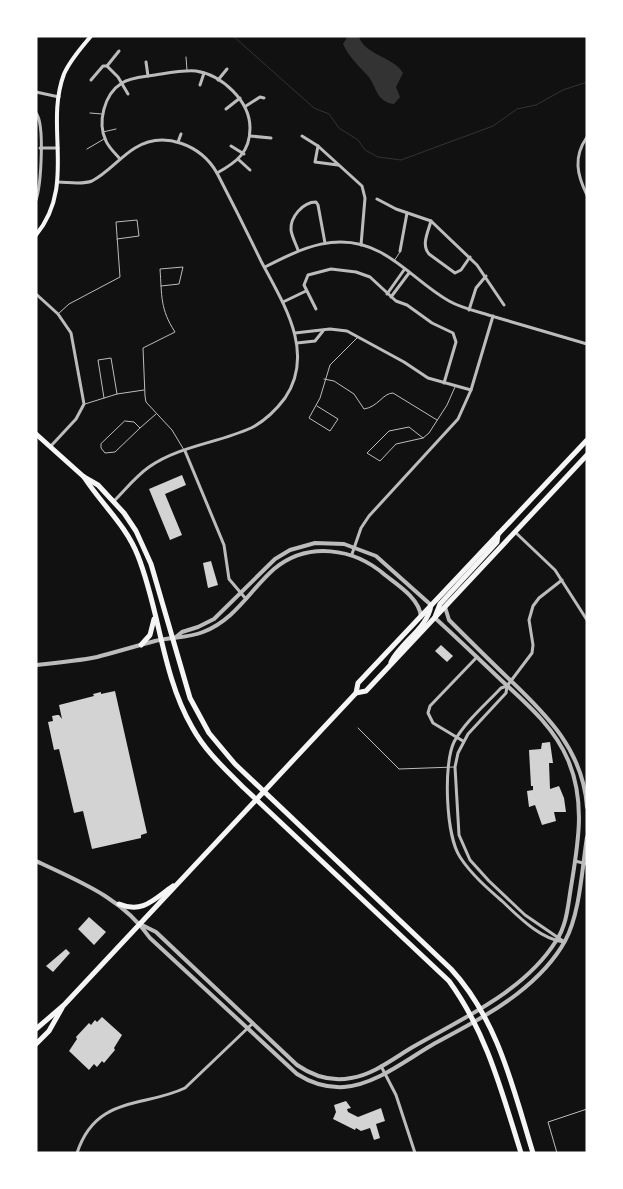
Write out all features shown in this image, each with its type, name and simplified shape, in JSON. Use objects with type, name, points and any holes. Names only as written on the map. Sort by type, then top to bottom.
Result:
[{"type":"highway","points":[[36,434],[84,477],[123,527],[132,542],[139,557],[178,699],[192,728],[208,751],[256,800],[432,964],[449,982],[471,1014],[487,1046],[521,1153]]},
{"type":"highway","points":[[36,1029],[64,1005],[265,791],[356,693],[358,683],[587,440]]},
{"type":"highway","points":[[356,693],[366,691],[587,455]]},
{"type":"highway","points":[[84,477],[98,484],[114,501],[136,531],[147,553],[175,637],[190,698],[206,728],[226,754],[451,969],[485,1015],[507,1070],[533,1153]]},
{"type":"highway","points":[[435,618],[440,604],[497,542],[498,534]]},
{"type":"highway","points":[[388,667],[396,651],[428,616],[431,605]]},
{"type":"highway","points":[[141,645],[152,630],[155,616]]},
{"type":"highway","points":[[118,904],[132,909],[140,908],[181,880]]},
{"type":"highway","points":[[36,1044],[49,1031],[64,1005]]},
{"type":"main road","points":[[36,235],[52,209],[58,182],[59,97],[68,68],[90,36]]},
{"type":"street","points":[[91,80],[102,66],[107,66],[119,51]]},
{"type":"street","points":[[146,62],[148,76]]},
{"type":"street","points":[[107,66],[122,83],[128,94]]},
{"type":"street","points":[[218,80],[227,69]]},
{"type":"street","points":[[120,159],[105,139],[103,132],[103,114],[110,95],[122,83],[148,76],[187,71],[204,73],[218,80],[240,98],[246,106],[250,120],[250,136],[244,154],[239,160],[217,173]]},
{"type":"street","points":[[200,85],[204,73]]},
{"type":"street","points":[[36,92],[59,97]]},
{"type":"street","points":[[246,106],[260,97],[264,98]]},
{"type":"street","points":[[226,109],[240,98]]},
{"type":"street","points":[[36,113],[40,120],[40,182],[36,200]]},
{"type":"street","points":[[178,142],[180,134]]},
{"type":"street","points":[[250,136],[271,138]]},
{"type":"street","points":[[302,136],[318,146],[358,181],[364,191],[361,245]]},
{"type":"street","points":[[587,138],[579,152],[577,167],[587,195]]},
{"type":"street","points":[[58,182],[83,183],[92,181],[134,148],[152,141],[178,142],[205,156],[217,173],[283,302],[297,343],[298,364],[293,382],[276,409],[252,427],[184,451],[147,468],[114,501]]},
{"type":"street","points":[[231,146],[244,154]]},
{"type":"street","points":[[318,146],[315,162],[338,164]]},
{"type":"street","points":[[40,148],[58,148]]},
{"type":"street","points":[[239,160],[250,170]]},
{"type":"street","points":[[376,199],[431,221],[470,257],[486,276],[504,305]]},
{"type":"street","points":[[298,250],[293,237],[293,222],[305,204],[310,202],[316,202],[318,205],[325,243]]},
{"type":"street","points":[[400,251],[407,213]]},
{"type":"street","points":[[431,221],[425,242],[429,254],[455,273],[461,270],[470,257]]},
{"type":"street","points":[[265,267],[298,250],[325,243],[361,245],[380,252],[449,301],[469,310],[587,344]]},
{"type":"street","points":[[316,308],[306,290],[305,279],[308,275],[330,269],[343,269],[370,277],[391,297],[407,305],[432,323],[453,333],[456,337],[444,383]]},
{"type":"street","points":[[387,294],[404,270]]},
{"type":"street","points":[[391,297],[409,274]]},
{"type":"street","points":[[469,310],[476,288],[486,276]]},
{"type":"street","points":[[283,302],[306,290]]},
{"type":"street","points":[[36,294],[66,324],[74,344],[84,404],[76,419],[50,446]]},
{"type":"street","points":[[352,554],[365,522],[453,426],[471,390],[493,316]]},
{"type":"street","points":[[295,333],[339,329],[359,336],[404,362],[418,373],[444,383],[471,390]]},
{"type":"street","points":[[297,343],[315,340],[323,331]]},
{"type":"street","points":[[184,451],[224,545],[229,580],[246,599]]},
{"type":"street","points":[[514,531],[542,556],[562,580],[587,620]]},
{"type":"street","points":[[175,637],[182,632],[214,619],[268,565],[290,550],[322,542],[355,546],[383,561],[431,605]]},
{"type":"street","points":[[36,665],[95,657],[175,637],[184,638],[215,626],[233,614],[274,570],[295,557],[326,551],[352,554],[368,561],[391,579],[416,603],[420,617]]},
{"type":"street","points":[[558,939],[525,916],[470,860],[459,835],[455,767],[463,741],[506,693],[507,686],[527,661],[533,649],[529,620],[533,606],[539,598],[562,580]]},
{"type":"street","points":[[445,606],[446,616],[449,620],[539,707],[560,732],[574,756],[585,781],[587,807]]},
{"type":"street","points":[[140,924],[156,932],[297,1065],[320,1077],[351,1078],[380,1066],[481,1008],[524,977],[558,939],[565,922],[575,862],[580,815],[576,783],[569,762],[554,734],[537,714],[435,618]]},
{"type":"street","points":[[463,741],[433,723],[428,717],[428,710],[477,657]]},
{"type":"street","points":[[507,686],[501,688],[457,738],[451,750],[448,768],[451,833],[459,856],[474,876],[520,918],[564,942]]},
{"type":"street","points":[[576,783],[585,781]]},
{"type":"street","points":[[36,861],[97,890],[118,904],[140,924],[150,938],[288,1068],[304,1079],[318,1084],[343,1087],[354,1085],[385,1072],[485,1015],[527,986],[564,942],[572,923],[585,864],[587,837]]},
{"type":"street","points":[[575,862],[585,864]]},
{"type":"street","points":[[77,1153],[87,1132],[101,1117],[127,1103],[172,1093],[185,1088],[199,1077],[250,1022]]},
{"type":"street","points":[[380,1066],[396,1095],[415,1153]]},
{"type":"lane","points":[[186,56],[187,71]]},
{"type":"lane","points":[[90,113],[103,114]]},
{"type":"lane","points":[[103,132],[116,129]]},
{"type":"lane","points":[[87,149],[105,139]]},
{"type":"lane","points":[[58,314],[69,304],[120,277],[117,239],[116,222],[137,220],[139,236],[117,239]]},
{"type":"lane","points":[[393,261],[400,251]]},
{"type":"lane","points":[[161,286],[179,284],[183,267],[160,269],[161,286],[163,314],[175,332],[143,348],[146,402],[172,430],[184,451]]},
{"type":"lane","points":[[317,406],[338,419],[330,431],[309,418],[317,406],[330,365],[359,336]]},
{"type":"lane","points":[[104,398],[98,360],[111,358],[117,394]]},
{"type":"lane","points":[[324,379],[334,381],[354,394],[364,409],[372,408],[385,395],[393,393],[438,420]]},
{"type":"lane","points":[[423,438],[409,427],[389,430],[367,453],[380,461],[396,444],[423,438],[438,420],[456,386]]},
{"type":"lane","points":[[84,404],[117,394],[145,390]]},
{"type":"lane","points":[[140,428],[134,422],[125,422],[101,444],[101,448],[105,453],[115,452],[156,414]]},
{"type":"lane","points":[[358,728],[399,769],[455,767]]},
{"type":"lane","points":[[557,1153],[548,1122],[587,1109]]},
{"type":"shaded area","points":[[348,36],[359,37],[367,48],[399,67],[403,73],[396,87],[400,97],[394,104],[388,103],[380,97],[371,80],[348,53],[343,44]]},
{"type":"building","points":[[182,475],[186,485],[165,494],[182,535],[170,540],[149,489]]},
{"type":"building","points":[[211,561],[218,585],[208,588],[203,563]]},
{"type":"building","points":[[441,645],[453,656],[447,662],[435,651]]},
{"type":"building","points":[[115,691],[147,833],[141,835],[141,838],[92,849],[83,811],[74,813],[59,749],[54,750],[48,722],[53,721],[52,716],[59,715],[62,719],[59,705],[94,696],[93,694],[101,692],[101,694]]},
{"type":"building","points":[[550,742],[553,763],[549,763],[550,789],[559,786],[564,798],[566,812],[554,812],[556,821],[542,825],[535,805],[529,807],[527,791],[533,790],[533,786],[531,786],[529,750],[541,749],[542,743]]},
{"type":"building","points":[[89,917],[106,932],[94,945],[78,929]]},
{"type":"building","points":[[66,949],[70,953],[53,972],[46,966]]},
{"type":"building","points":[[102,1017],[122,1035],[114,1048],[115,1050],[104,1063],[102,1061],[97,1067],[94,1064],[89,1070],[69,1051],[77,1039],[76,1037],[89,1023],[91,1025],[95,1020],[97,1022]]},
{"type":"building","points":[[346,1101],[351,1108],[347,1109],[348,1112],[358,1117],[381,1108],[385,1121],[376,1124],[380,1138],[374,1140],[370,1128],[361,1131],[356,1128],[355,1130],[333,1119],[336,1112],[334,1105]]},
{"type":"waterway","points":[[233,36],[314,108],[329,114],[339,128],[358,140],[365,150],[378,157],[401,160],[493,126],[517,109],[536,105],[563,90],[587,82]]}]
